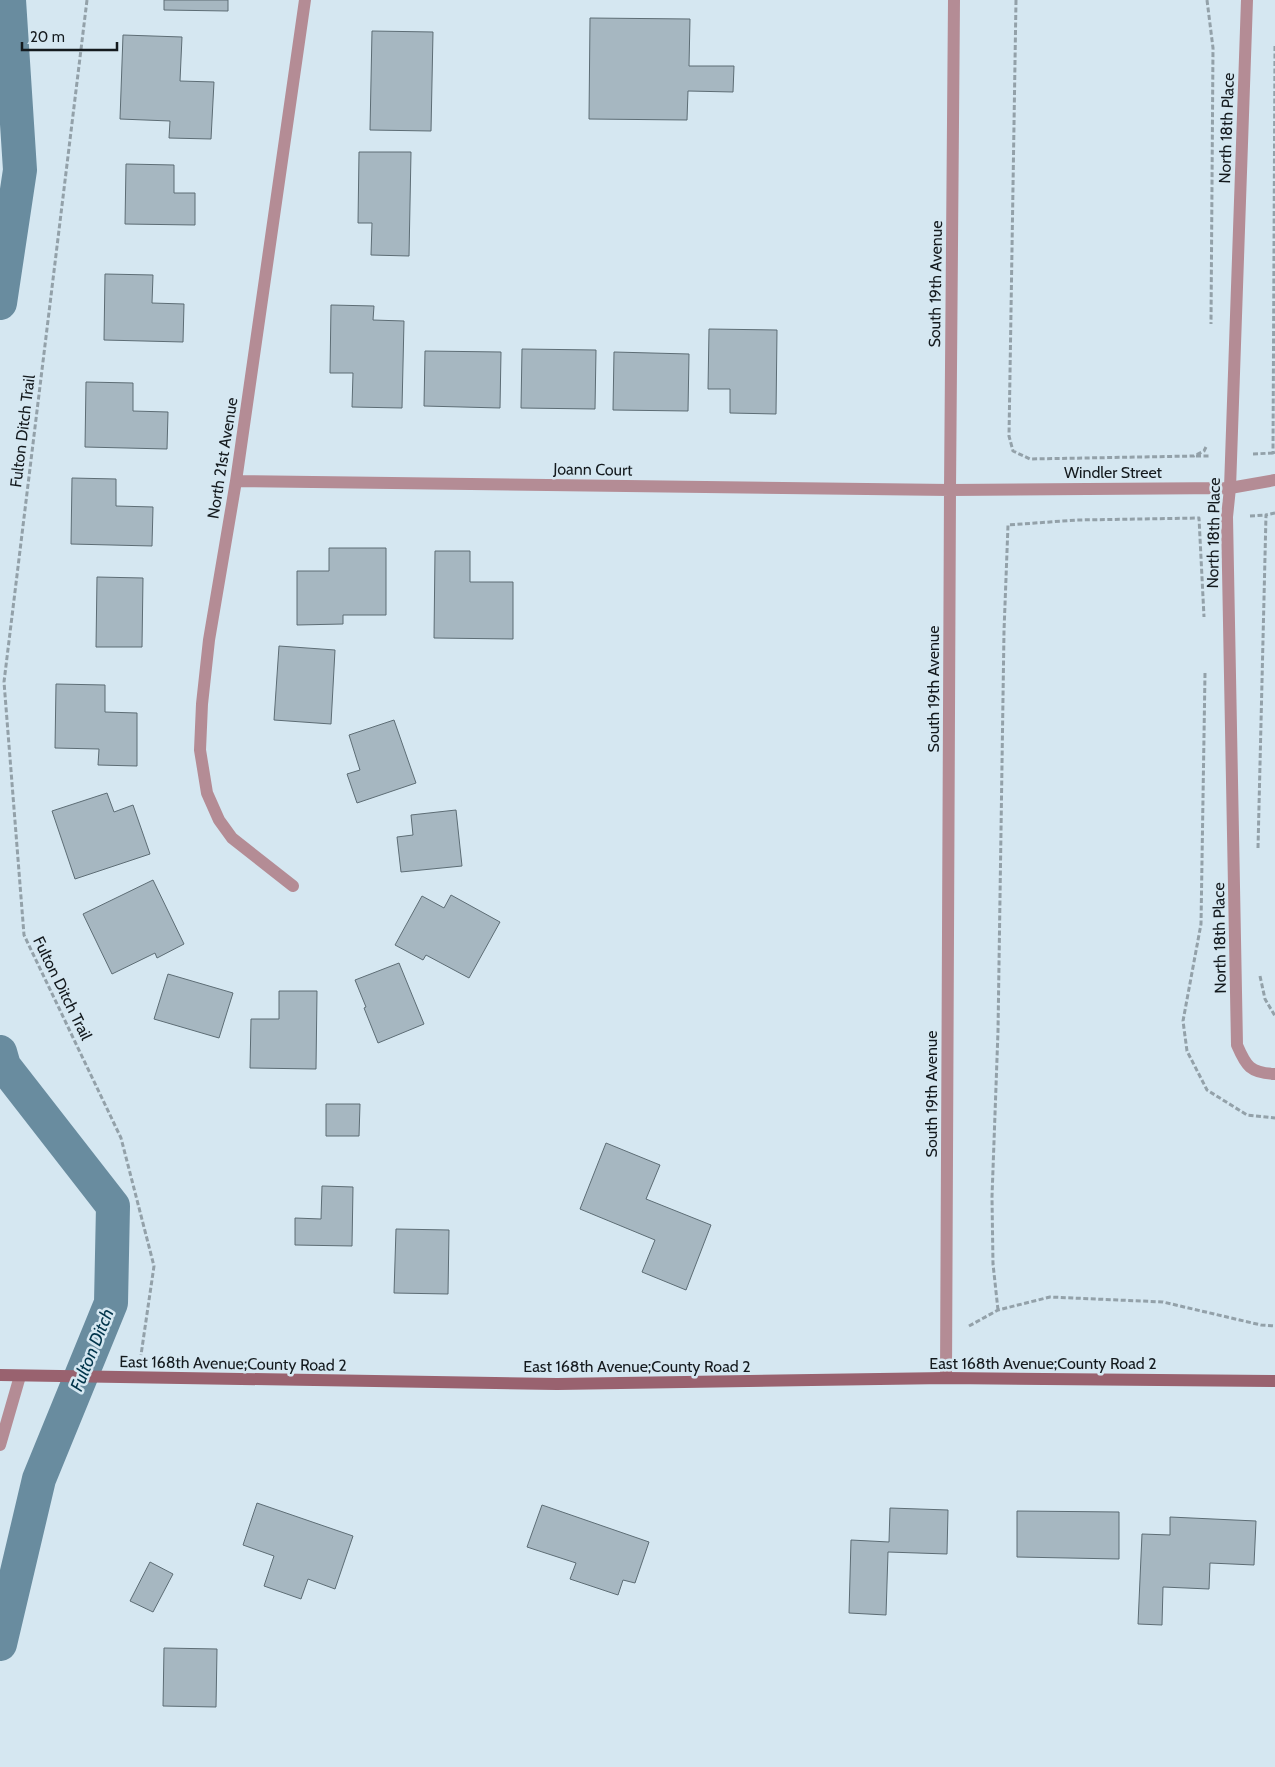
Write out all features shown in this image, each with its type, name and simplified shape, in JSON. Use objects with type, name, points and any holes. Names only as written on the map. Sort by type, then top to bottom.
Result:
[{"type":"main road","name":"East 168th Avenue;County Road 2","points":[[0,1375],[557,1384],[946,1378],[1275,1381]]},
{"type":"street","name":"North 21st Avenue","points":[[293,886],[232,838],[218,820],[207,793],[200,750],[202,704],[209,640],[236,481],[305,0]]},
{"type":"street","name":"South 19th Avenue","points":[[946,1378],[954,0]]},
{"type":"street","name":"North 18th Place","points":[[1246,0],[1230,488],[1227,517],[1237,1045],[1245,1064],[1262,1073],[1275,1074]]},
{"type":"street","name":"Windler Street","points":[[950,490],[1230,488],[1275,480]]},
{"type":"street","name":"Joann Court","points":[[236,481],[950,490]]},
{"type":"street","points":[[0,1445],[20,1376]]},
{"type":"path","name":"Fulton Ditch Trail","points":[[87,0],[4,682],[24,935],[121,1138],[154,1266],[138,1378]]},
{"type":"path","points":[[1016,0],[1009,436],[1013,451],[1030,458],[1194,456],[1204,450],[1210,440]]},
{"type":"path","points":[[1207,0],[1212,48],[1210,332]]},
{"type":"path","points":[[1275,46],[1273,453],[1275,452]]},
{"type":"path","points":[[1258,858],[1266,515],[1275,513]]},
{"type":"path","points":[[998,1310],[992,1264],[992,1197],[998,1031],[1004,631],[1008,524],[1077,520],[1199,518],[1204,621]]},
{"type":"path","points":[[1205,669],[1201,924],[1183,1021],[1186,1051],[1206,1090],[1246,1115],[1275,1118]]},
{"type":"path","points":[[1260,973],[1265,999],[1275,1016]]},
{"type":"path","points":[[946,1339],[998,1310],[1050,1298],[1163,1302],[1262,1325],[1275,1326]]},
{"type":"building","points":[[164,0],[228,0],[228,11],[164,10]]},
{"type":"building","points":[[590,18],[690,19],[689,66],[734,66],[733,92],[688,91],[687,120],[589,119]]},
{"type":"building","points":[[372,31],[433,32],[431,131],[370,130]]},
{"type":"building","points":[[123,35],[182,37],[180,81],[214,82],[211,139],[169,138],[170,121],[120,119]]},
{"type":"building","points":[[359,152],[411,152],[409,256],[371,255],[372,223],[358,223]]},
{"type":"building","points":[[126,164],[174,165],[174,193],[195,193],[195,225],[125,224]]},
{"type":"building","points":[[105,274],[153,275],[152,303],[184,304],[183,342],[104,340]]},
{"type":"building","points":[[331,305],[374,306],[373,320],[404,321],[402,408],[352,407],[353,373],[330,373]]},
{"type":"building","points":[[709,329],[777,330],[776,414],[730,413],[730,389],[708,389]]},
{"type":"building","points":[[522,349],[596,350],[595,409],[521,408]]},
{"type":"building","points":[[425,351],[501,352],[500,408],[424,406]]},
{"type":"building","points":[[614,352],[689,354],[688,411],[613,410]]},
{"type":"building","points":[[86,382],[133,383],[133,411],[168,412],[167,449],[85,447]]},
{"type":"building","points":[[72,478],[116,479],[116,506],[153,507],[152,546],[71,544]]},
{"type":"building","points":[[329,548],[386,548],[386,615],[343,615],[343,624],[297,625],[297,571],[329,571]]},
{"type":"building","points":[[435,551],[470,551],[470,582],[513,582],[513,639],[434,638]]},
{"type":"building","points":[[97,577],[143,578],[142,647],[96,647]]},
{"type":"building","points":[[279,646],[335,650],[331,724],[274,720]]},
{"type":"building","points":[[56,684],[105,685],[105,712],[137,713],[137,766],[98,765],[99,749],[55,748]]},
{"type":"building","points":[[394,720],[416,783],[357,803],[347,774],[360,770],[349,735]]},
{"type":"building","points":[[107,793],[114,812],[133,805],[150,854],[75,879],[52,811]]},
{"type":"building","points":[[456,810],[462,866],[401,872],[397,837],[413,835],[411,815]]},
{"type":"building","points":[[153,880],[184,944],[157,958],[155,953],[112,974],[83,914]]},
{"type":"building","points":[[451,895],[500,922],[469,978],[426,955],[423,960],[395,945],[422,896],[444,908]]},
{"type":"building","points":[[399,963],[424,1024],[378,1043],[355,980]]},
{"type":"building","points":[[168,974],[233,993],[219,1038],[154,1019]]},
{"type":"building","points":[[279,991],[317,991],[316,1069],[250,1068],[251,1019],[279,1019]]},
{"type":"building","points":[[326,1104],[360,1104],[359,1136],[326,1136]]},
{"type":"building","points":[[606,1143],[660,1165],[646,1199],[711,1225],[686,1290],[642,1272],[655,1240],[580,1209]]},
{"type":"building","points":[[322,1186],[353,1187],[352,1246],[295,1245],[295,1218],[321,1219]]},
{"type":"building","points":[[396,1229],[449,1230],[448,1294],[394,1293]]},
{"type":"building","points":[[257,1503],[353,1536],[335,1589],[308,1579],[301,1599],[264,1586],[274,1556],[243,1545]]},
{"type":"building","points":[[542,1505],[649,1542],[635,1583],[623,1580],[618,1595],[570,1579],[576,1563],[527,1547]]},
{"type":"building","points":[[890,1508],[948,1510],[947,1554],[888,1552],[886,1615],[849,1613],[851,1540],[889,1542]]},
{"type":"building","points":[[1017,1511],[1119,1512],[1119,1559],[1017,1557]]},
{"type":"building","points":[[1170,1517],[1256,1521],[1254,1565],[1210,1563],[1209,1589],[1163,1587],[1162,1625],[1138,1624],[1142,1534],[1170,1535]]},
{"type":"building","points":[[150,1562],[173,1574],[153,1612],[130,1601]]},
{"type":"building","points":[[164,1648],[217,1649],[216,1707],[163,1706]]},
{"type":"waterway","name":"Fulton Ditch","points":[[0,303],[20,170],[9,0]]},
{"type":"waterway","name":"Fulton Ditch","points":[[0,1052],[4,1066],[113,1206],[111,1303],[39,1479],[0,1644]]}]
